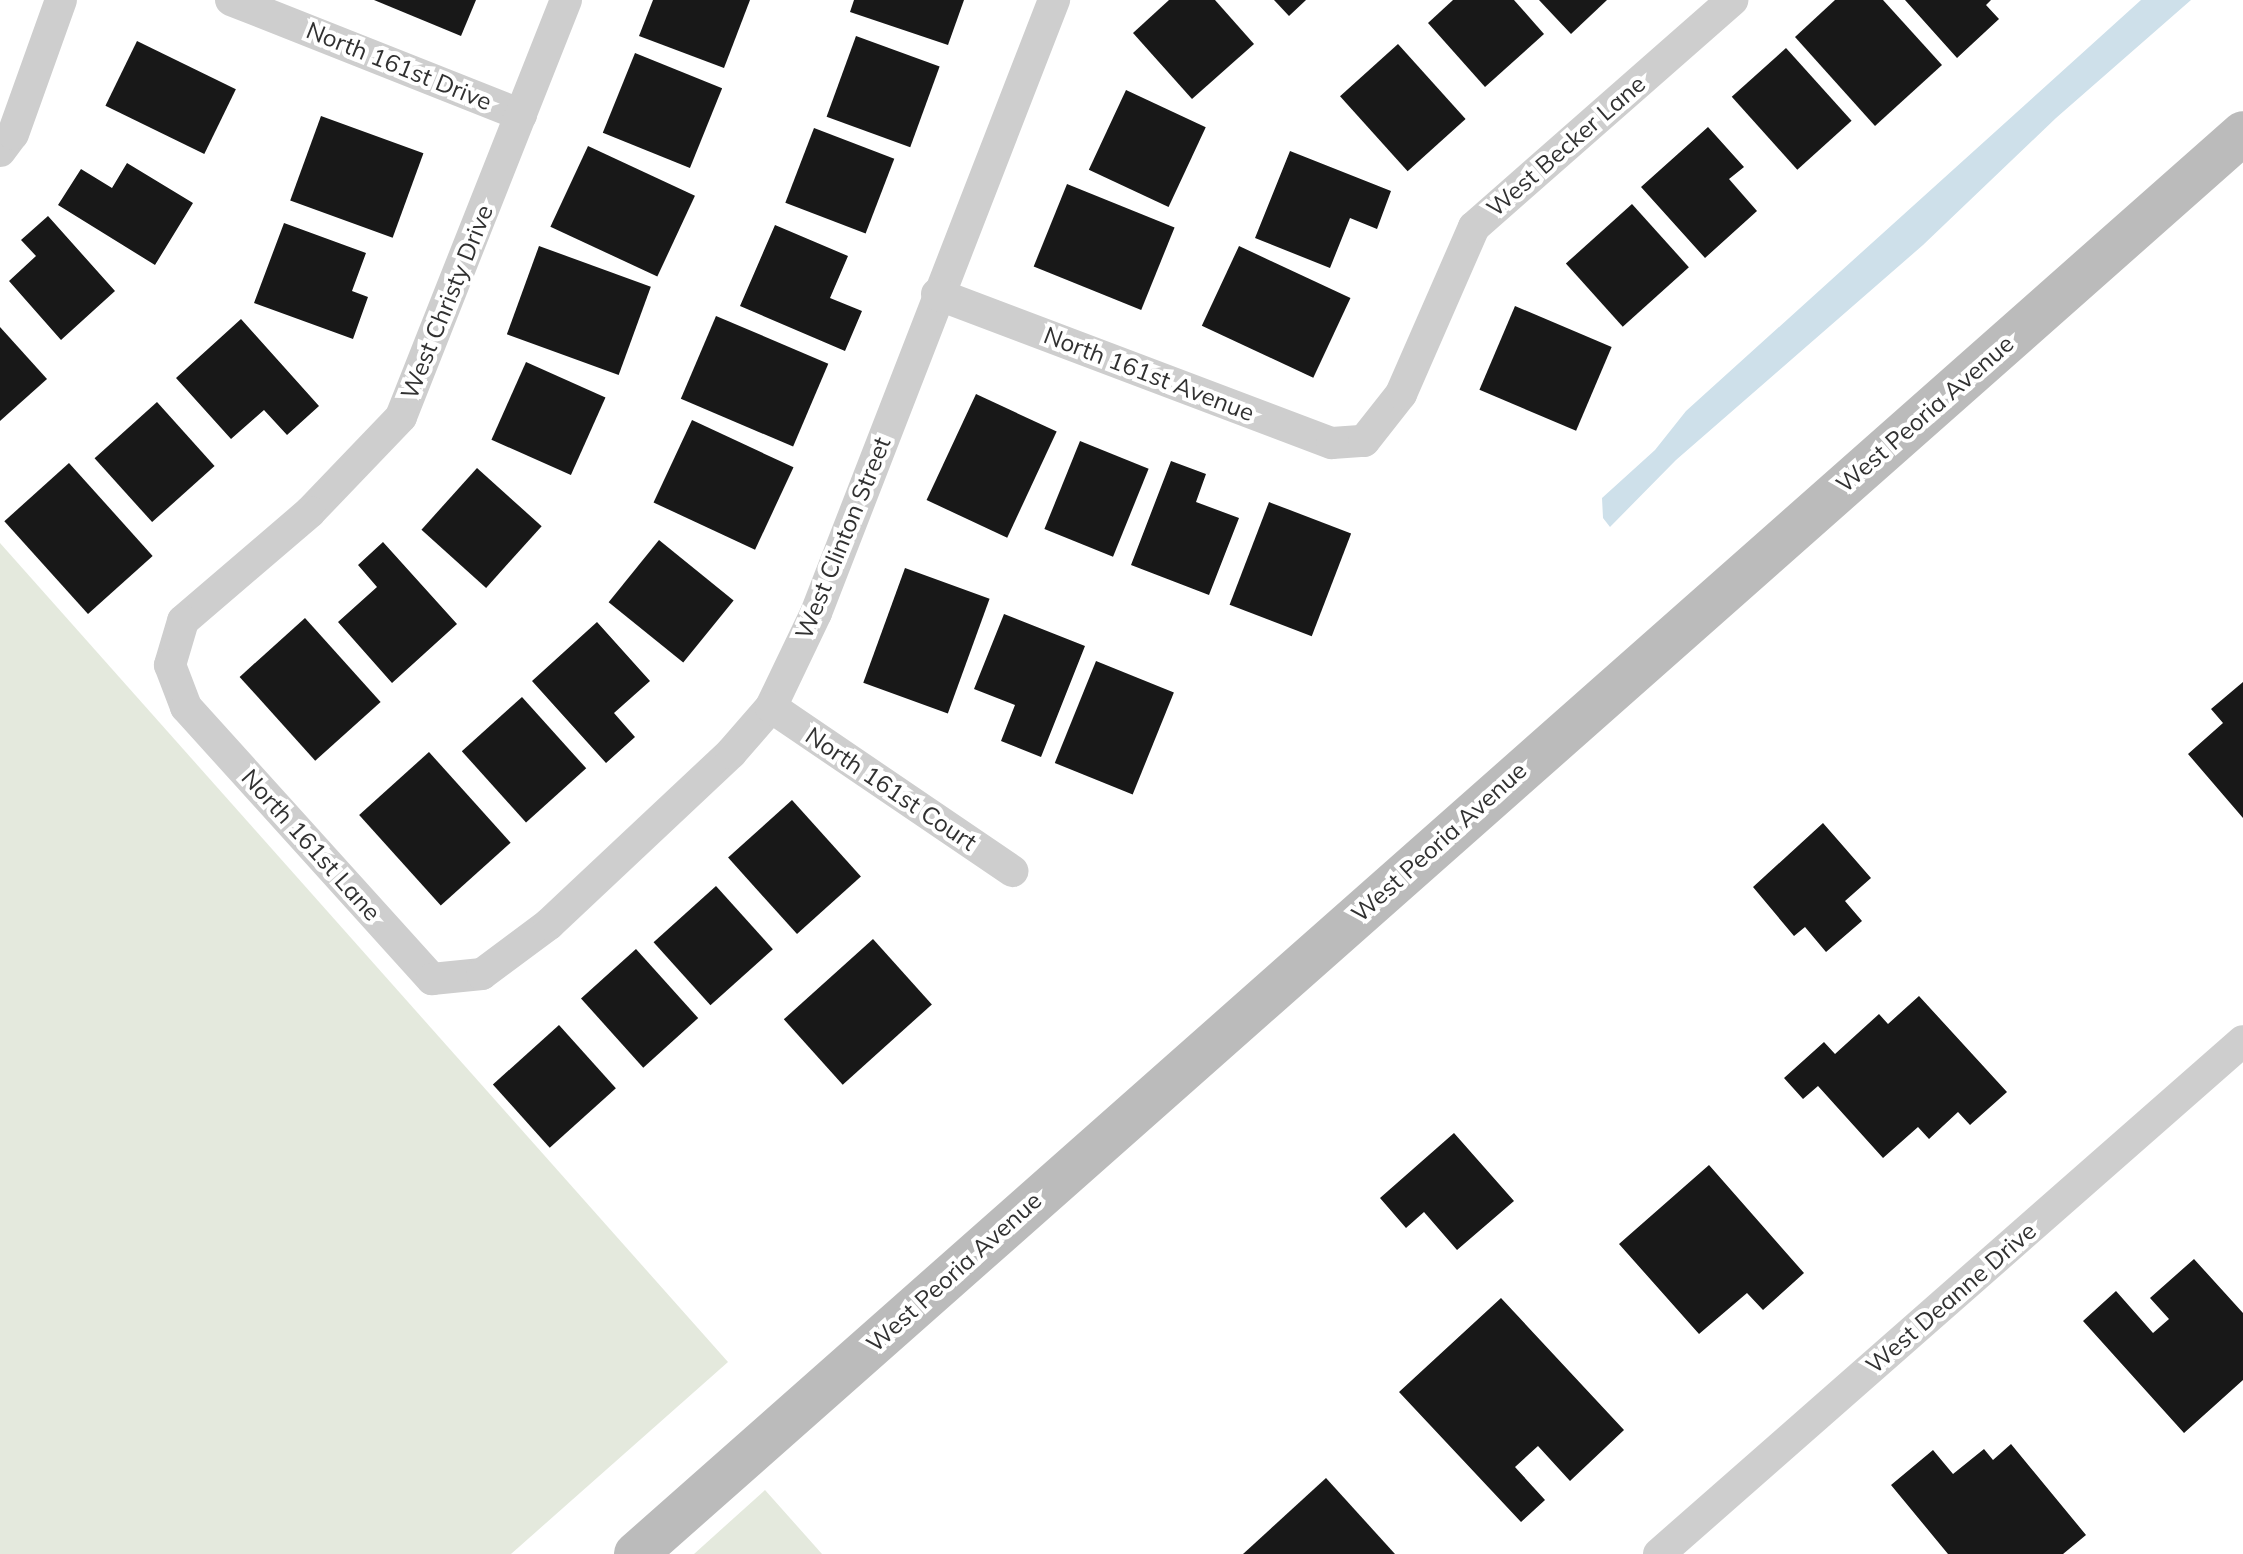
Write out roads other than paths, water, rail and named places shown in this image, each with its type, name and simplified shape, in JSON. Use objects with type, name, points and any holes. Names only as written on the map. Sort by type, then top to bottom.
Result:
[{"type":"main road","name":"West Peoria Avenue","points":[[636,1554],[2243,133]]},
{"type":"street","points":[[0,151],[13,134],[61,0]]},
{"type":"street","name":"North 161st Drive","points":[[231,0],[521,115]]},
{"type":"street","name":"West Christy Drive","points":[[170,665],[183,621],[310,512],[401,417],[566,0]]},
{"type":"street","name":"West Clinton Street","points":[[482,974],[549,924],[731,753],[771,707],[816,613],[937,294],[1054,0]]},
{"type":"street","name":"West Becker Lane","points":[[1364,441],[1401,394],[1474,227],[1732,0]]},
{"type":"street","name":"North 161st Avenue","points":[[937,294],[1332,443],[1364,441]]},
{"type":"street","name":"North 161st Lane","points":[[170,665],[186,707],[432,979],[482,974]]},
{"type":"street","name":"North 161st Court","points":[[771,707],[1012,871]]},
{"type":"street","name":"West Deanne Drive","points":[[1659,1554],[2243,1041]]},
{"type":"water","points":[[2141,0],[2191,0],[2056,118],[1923,245],[1676,460],[1610,527],[1603,518],[1602,498],[1655,450],[1686,411]]}]
